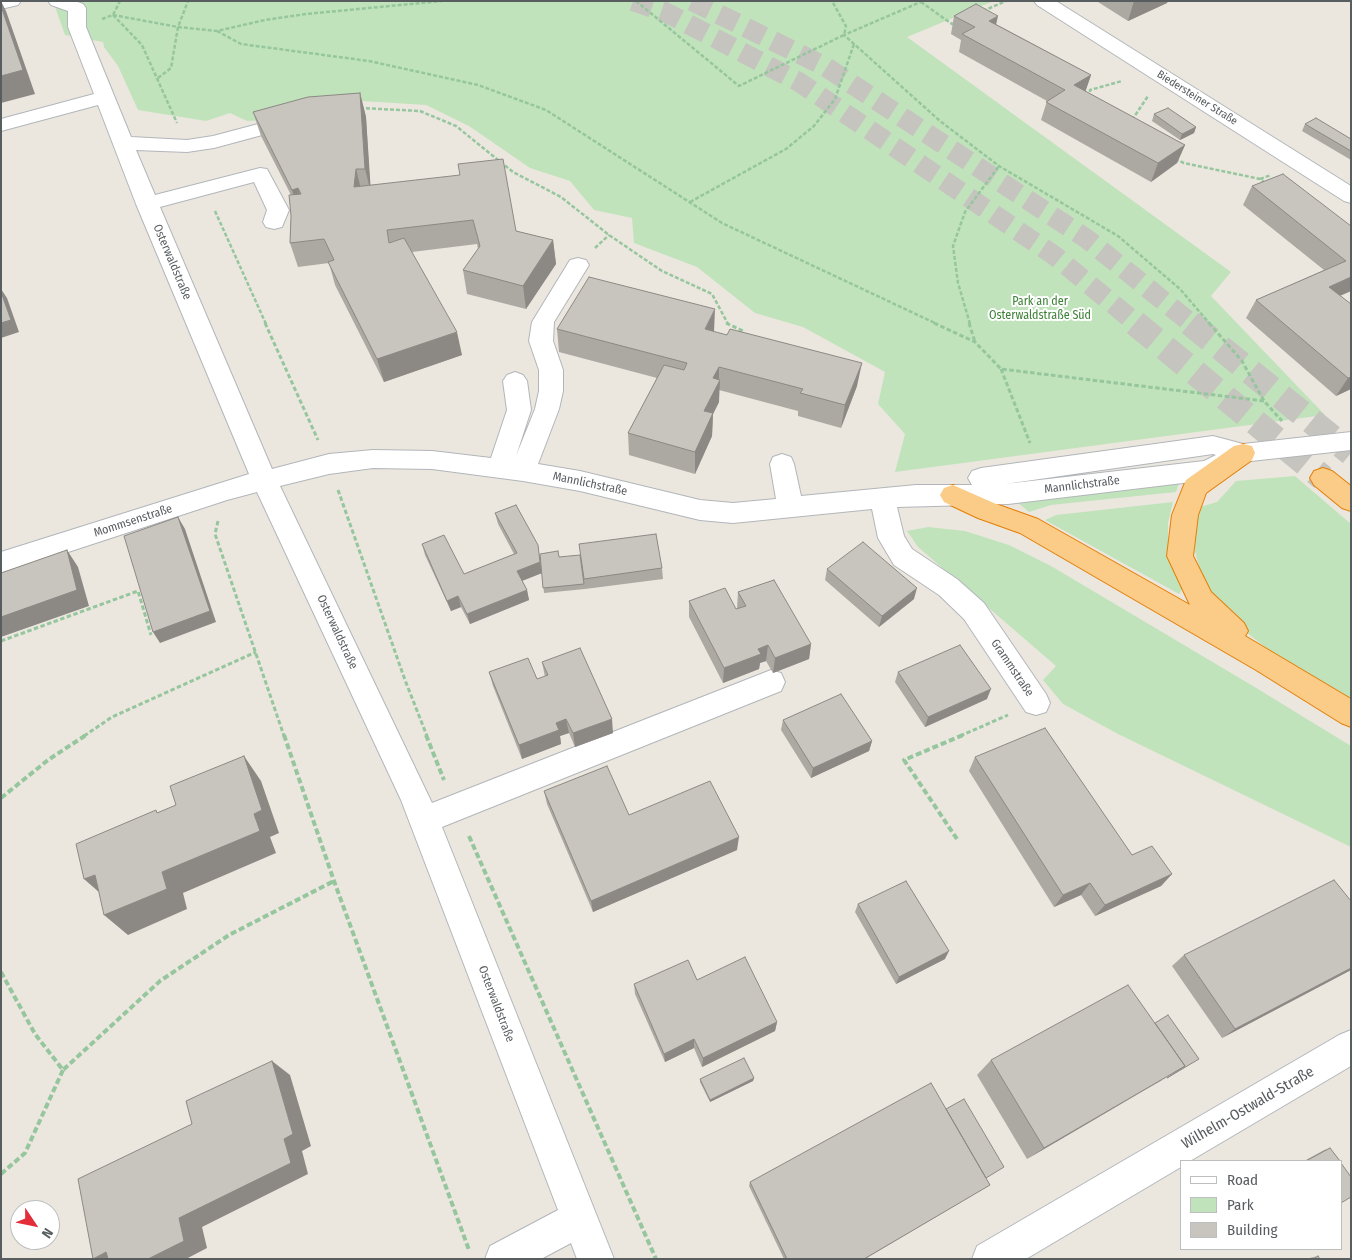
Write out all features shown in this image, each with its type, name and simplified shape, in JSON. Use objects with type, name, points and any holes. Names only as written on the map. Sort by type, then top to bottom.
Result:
[{"type":"highway","points":[[1243,453],[1195,487],[1185,515],[1180,556],[1201,600],[1266,662]]},
{"type":"highway","points":[[1323,478],[1351,502]]},
{"type":"highway","points":[[953,494],[987,511],[1029,526],[1266,662],[1351,714]]},
{"type":"street","points":[[1,4],[12,1]]},
{"type":"street","name":"Biedersteiner Straße","points":[[1042,1],[1351,196]]},
{"type":"street","name":"Osterwaldstraße","points":[[67,4],[147,204],[264,480],[415,798],[596,1259]]},
{"type":"street","points":[[1,125],[105,97]]},
{"type":"street","points":[[123,143],[187,146],[214,142],[303,118],[329,108]]},
{"type":"street","points":[[147,204],[260,174],[278,210],[274,222]]},
{"type":"street","points":[[511,469],[547,409],[551,391],[551,370],[541,340],[543,322],[578,265]]},
{"type":"street","points":[[511,469],[519,410],[515,381]]},
{"type":"street","name":"Mannlichstraße","points":[[264,480],[329,464],[373,459],[432,460],[511,469],[580,481],[700,510],[733,513],[916,495],[1008,494],[1208,470],[1243,453],[1351,441]]},
{"type":"street","name":"Mannlichstraße","points":[[916,495],[973,479],[1213,445],[1243,453]]},
{"type":"street","points":[[782,464],[791,508]]},
{"type":"street","name":"Mommsenstraße","points":[[1,563],[226,490],[264,480]]},
{"type":"street","name":"Grammstraße","points":[[882,498],[891,538],[903,557],[948,587],[974,610],[1036,703]]},
{"type":"street","points":[[424,820],[770,682]]},
{"type":"street","name":"Wilhelm-Ostwald-Straße","points":[[990,1259],[1351,1048]]},
{"type":"street","points":[[503,1259],[580,1218]]},
{"type":"path","points":[[158,78],[171,68],[178,27],[188,1]]},
{"type":"path","points":[[187,146],[142,45],[113,15],[178,27],[217,31],[266,20],[306,14],[442,1]]},
{"type":"path","points":[[636,1],[739,86],[844,35],[922,2],[952,24],[960,20]]},
{"type":"path","points":[[832,1],[846,26],[844,35]]},
{"type":"path","points":[[979,13],[1006,1]]},
{"type":"path","points":[[217,31],[241,44],[369,61],[478,85],[546,110],[722,223],[975,342],[1001,369],[1041,470]]},
{"type":"path","points":[[844,35],[940,121],[999,166],[1118,236],[1180,290],[1242,361],[1264,401],[1001,369]]},
{"type":"path","points":[[690,202],[786,149],[814,126],[835,99],[854,44]]},
{"type":"path","points":[[1089,105],[1090,90],[1128,79]]},
{"type":"path","points":[[1130,124],[1149,94]]},
{"type":"path","points":[[329,108],[420,111],[456,126],[513,172],[561,197],[609,235],[662,271],[712,294],[726,323],[743,332]]},
{"type":"path","points":[[1175,159],[1184,163],[1260,179],[1268,185]]},
{"type":"path","points":[[975,342],[958,282],[953,246],[965,212],[999,166]]},
{"type":"path","points":[[205,189],[329,464],[406,680],[456,807],[656,1259]]},
{"type":"path","points":[[226,490],[214,534],[334,881],[472,1259]]},
{"type":"path","points":[[1,640],[138,591],[152,635]]},
{"type":"path","points":[[1,798],[48,760],[112,717],[256,652]]},
{"type":"path","name":"Grammstraße","points":[[957,839],[904,760],[1036,703]]},
{"type":"path","points":[[1,1174],[25,1153],[63,1070],[160,981],[229,935],[334,881]]},
{"type":"path","points":[[1,972],[35,1034],[63,1070]]},
{"type":"green space","name":"Park an der Osterwaldstraße Süd","points":[[53,1],[994,1],[907,37],[1231,272],[1211,296],[1325,415],[895,472],[905,434],[878,404],[885,372],[803,327],[755,313],[697,267],[634,243],[632,218],[594,210],[570,181],[530,168],[469,126],[426,105],[362,101],[322,102],[282,119],[247,121],[230,113],[206,121],[138,110],[118,66],[104,47],[103,42],[65,35]]},
{"type":"green space","points":[[1295,476],[1351,524],[1351,701],[1271,652],[1240,627],[1216,600],[1201,573],[1194,548],[1195,523],[1200,507],[1217,502],[1236,481]]},
{"type":"green space","points":[[1179,483],[1176,492],[1051,505],[1029,512],[1016,501]]},
{"type":"green space","points":[[1173,502],[1168,523],[1168,542],[1173,566],[1183,588],[1179,594],[1045,520],[1056,515]]},
{"type":"green space","points":[[928,527],[965,531],[1009,545],[1051,566],[1351,746],[1351,847],[1118,734],[1063,704],[1043,680],[1056,666],[918,547],[907,531]]},
{"type":"building","points":[[976,4],[998,16],[989,21],[1091,75],[1074,85],[1185,145],[1158,163],[1046,102],[1065,90],[962,34],[975,27],[954,16]]},
{"type":"building","points":[[1,6],[23,70],[1,76]]},
{"type":"building","points":[[360,93],[365,169],[356,169],[354,187],[460,175],[458,164],[503,159],[516,231],[553,240],[523,286],[463,270],[480,246],[473,220],[387,230],[389,243],[404,238],[457,332],[377,359],[328,262],[334,260],[324,239],[290,243],[291,216],[289,195],[301,194],[298,188],[292,190],[253,112],[308,97]]},
{"type":"building","points":[[1168,108],[1196,127],[1182,134],[1154,114]]},
{"type":"building","points":[[1316,118],[1351,139],[1351,151],[1305,124]]},
{"type":"building","points":[[1283,174],[1351,226],[1351,277],[1329,287],[1351,304],[1351,377],[1348,378],[1256,300],[1346,261],[1252,186]]},
{"type":"building","points":[[589,277],[715,309],[705,329],[727,335],[730,329],[862,363],[845,405],[800,393],[803,389],[719,367],[713,378],[720,380],[704,411],[713,413],[695,452],[628,433],[664,365],[684,370],[687,363],[557,329]]},
{"type":"building","points":[[1,292],[11,320],[1,323]]},
{"type":"building","points":[[516,505],[538,545],[540,562],[517,571],[527,590],[467,614],[458,596],[447,601],[422,544],[444,535],[464,574],[517,553],[495,513]]},
{"type":"building","points":[[178,517],[210,611],[153,632],[124,536]]},
{"type":"building","points":[[656,534],[662,568],[584,579],[579,544]]},
{"type":"building","points":[[863,542],[917,588],[882,616],[827,569]]},
{"type":"building","points":[[67,550],[77,590],[1,617],[1,573]]},
{"type":"building","points":[[558,551],[559,557],[580,555],[584,584],[543,588],[540,554]]},
{"type":"building","points":[[774,580],[811,644],[775,658],[768,645],[758,649],[761,654],[724,668],[689,601],[725,588],[736,609],[746,606],[738,592]]},
{"type":"building","points":[[960,645],[991,689],[928,717],[898,672]]},
{"type":"building","points":[[580,648],[612,719],[573,733],[566,719],[556,723],[559,730],[519,745],[489,672],[528,658],[537,679],[548,675],[542,662]]},
{"type":"building","points":[[841,694],[872,741],[813,768],[783,720]]},
{"type":"building","points":[[1045,728],[1132,855],[1152,846],[1172,874],[1105,905],[1090,883],[1063,895],[975,757]]},
{"type":"building","points":[[244,756],[262,810],[254,814],[260,831],[162,872],[167,889],[104,915],[95,875],[84,879],[76,844],[156,810],[157,813],[176,805],[170,786]]},
{"type":"building","points":[[607,766],[629,815],[710,781],[739,837],[591,901],[544,791]]},
{"type":"building","points":[[1334,880],[1351,901],[1351,968],[1235,1029],[1184,955]]},
{"type":"building","points":[[906,881],[949,951],[899,977],[858,904]]},
{"type":"building","points":[[745,957],[777,1022],[703,1058],[694,1039],[664,1054],[634,984],[688,960],[697,980]]},
{"type":"building","points":[[1128,985],[1185,1066],[1044,1148],[991,1060]]},
{"type":"building","points":[[1168,1015],[1199,1059],[1167,1078],[1185,1066],[1155,1023]]},
{"type":"building","points":[[744,1058],[754,1078],[710,1100],[700,1079]]},
{"type":"building","points":[[272,1061],[293,1134],[284,1139],[291,1163],[179,1218],[184,1241],[148,1259],[108,1259],[106,1252],[93,1259],[78,1179],[192,1124],[186,1101]]},
{"type":"building","points":[[931,1083],[990,1185],[864,1259],[787,1259],[750,1182]]},
{"type":"building","points":[[964,1099],[1004,1167],[986,1178],[946,1109]]},
{"type":"building","points":[[1330,1148],[1339,1160],[1308,1160]]},
{"type":"building","points":[[1342,1164],[1351,1177],[1351,1197],[1342,1202]]},
{"type":"tunnel","points":[[633,1],[665,12],[799,82],[1055,256],[1137,324]]},
{"type":"tunnel","points":[[692,1],[826,67],[1087,239],[1192,324]]},
{"type":"tunnel","points":[[1135,323],[1323,478]]},
{"type":"tunnel","points":[[1190,323],[1351,453]]}]
